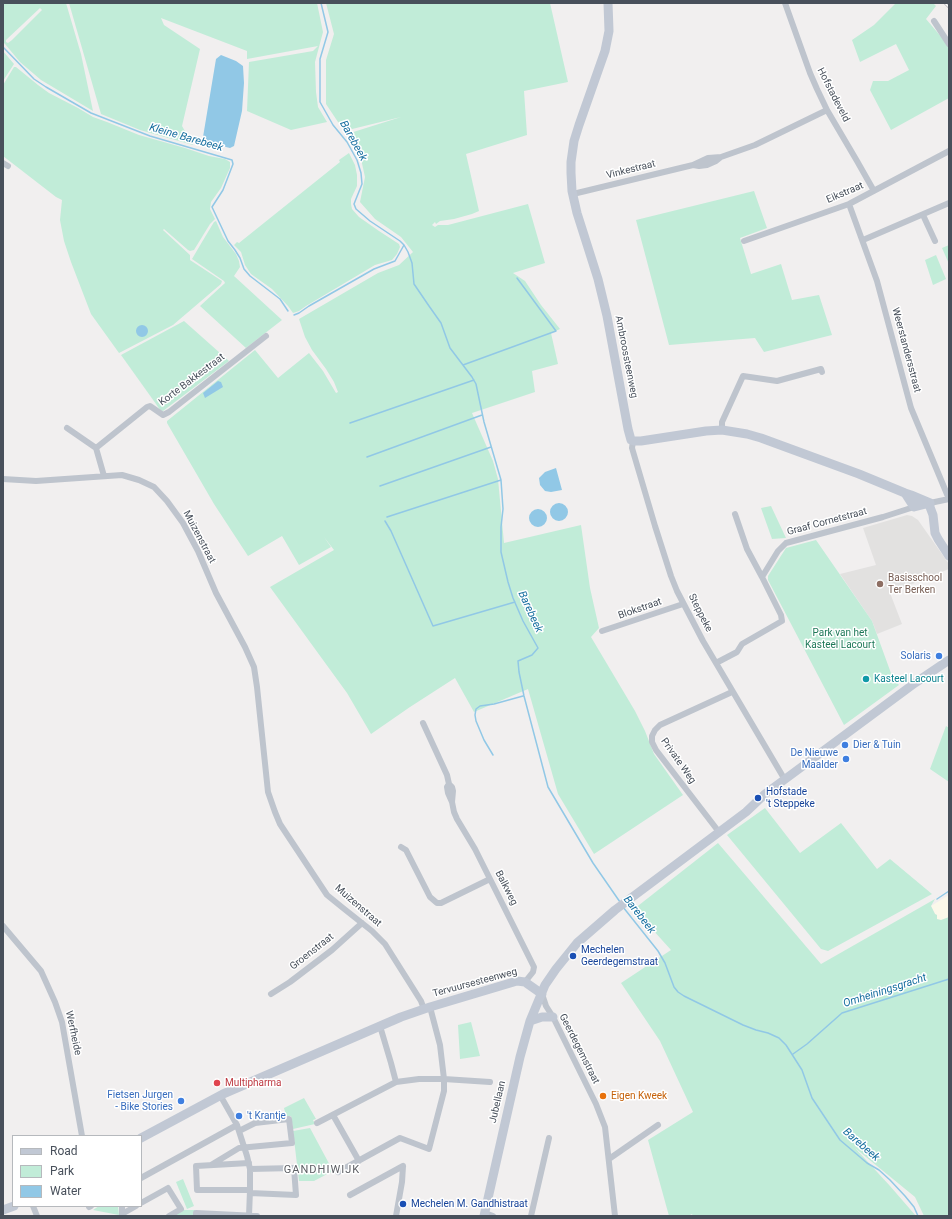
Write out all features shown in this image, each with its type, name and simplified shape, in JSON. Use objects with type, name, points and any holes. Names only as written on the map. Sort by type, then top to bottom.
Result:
[{"type":"street","name":"Ambroossteenweg","points":[[608,3],[609,31],[605,52],[579,125],[573,146],[571,162],[573,194],[577,213],[607,316],[629,436],[633,441]]},
{"type":"street","name":"Hofstadeveld","points":[[785,3],[810,73],[827,110],[874,191]]},
{"type":"street","points":[[934,21],[949,44]]},
{"type":"street","name":"Vinkestraat","points":[[573,194],[693,165],[707,165],[721,157],[755,145],[790,129],[827,110]]},
{"type":"street","name":"Eikstraat","points":[[744,242],[849,204],[949,151]]},
{"type":"street","name":"Weerstandersstraat","points":[[849,204],[877,281],[912,408],[949,499]]},
{"type":"street","points":[[863,240],[949,204]]},
{"type":"street","points":[[924,214],[935,241]]},
{"type":"street","name":"Korte Bakkestraat","points":[[96,448],[147,407],[150,406],[163,415],[167,414],[266,336]]},
{"type":"street","points":[[722,430],[722,422],[743,376],[777,381],[821,369],[822,372]]},
{"type":"street","points":[[67,428],[96,448],[104,476]]},
{"type":"street","points":[[633,441],[722,430],[761,438],[870,478],[905,493],[912,494],[930,503],[935,532],[949,556]]},
{"type":"street","name":"Steppeke","points":[[633,441],[632,448],[664,555],[683,604],[732,692],[785,780]]},
{"type":"street","name":"Muizenstraat","points":[[3,479],[36,481],[122,475],[139,480],[154,487],[167,501],[183,523],[198,551],[216,593],[246,647],[254,667],[258,687],[268,792],[285,833],[328,894],[385,944],[420,1001],[427,1008],[440,1045],[444,1091],[429,1149],[400,1138],[358,1161]]},
{"type":"street","points":[[905,493],[914,507],[949,499]]},
{"type":"street","name":"Graaf Cornetstraat","points":[[762,577],[778,551],[786,543],[883,517],[914,507]]},
{"type":"street","points":[[716,663],[737,652],[742,644],[782,621],[781,615],[747,548],[735,514]]},
{"type":"street","name":"Blokstraat","points":[[602,631],[683,604]]},
{"type":"street","points":[[915,683],[949,656]]},
{"type":"street","points":[[542,994],[545,985],[577,943],[615,910],[746,812],[757,801],[785,780],[915,683],[949,660]]},
{"type":"street","name":"Private Weg","points":[[719,832],[656,750],[652,742],[652,736],[654,730],[660,725],[732,692]]},
{"type":"street","name":"Balkweg","points":[[423,723],[447,775],[449,784],[452,787],[452,802],[457,819],[475,850],[534,967],[533,972],[525,982]]},
{"type":"street","points":[[401,847],[406,850],[430,897],[437,903],[441,903],[490,879]]},
{"type":"street","name":"Groenstraat","points":[[271,994],[290,982],[332,950],[362,923]]},
{"type":"street","name":"Werfheide","points":[[3,926],[41,971],[55,1002],[62,1022],[82,1135]]},
{"type":"street","name":"Tervuursesteenweg","points":[[142,1137],[220,1095],[380,1026],[427,1008],[517,981],[525,982],[542,994]]},
{"type":"street","name":"Geerdegemstraat","points":[[542,994],[546,1006],[553,1017],[596,1104],[605,1127],[615,1216]]},
{"type":"street","name":"Jubellaan","points":[[487,1215],[517,1070],[530,1021],[542,994]]},
{"type":"street","points":[[530,1021],[544,1016],[553,1017]]},
{"type":"street","points":[[380,1026],[396,1082]]},
{"type":"street","points":[[318,1123],[396,1082],[419,1079],[444,1079],[490,1082]]},
{"type":"street","points":[[220,1095],[238,1128],[245,1147],[249,1166],[249,1216]]},
{"type":"street","points":[[333,1115],[358,1161],[338,1172]]},
{"type":"street","points":[[142,1177],[238,1128],[255,1123],[289,1119],[292,1143],[239,1148],[211,1165]]},
{"type":"street","points":[[609,1160],[658,1125]]},
{"type":"street","points":[[531,1216],[549,1138]]},
{"type":"street","points":[[211,1165],[294,1168],[296,1195],[197,1190],[196,1166],[211,1165]]},
{"type":"street","points":[[350,1195],[402,1166],[402,1182],[396,1216]]},
{"type":"street","points":[[142,1202],[168,1188],[181,1210],[169,1216]]},
{"type":"street","points":[[122,1215],[134,1207]]},
{"type":"street","points":[[196,1216],[196,1213],[257,1216]]},
{"type":"shaded area","name":"Basisschool Ter Berken","points":[[907,515],[918,520],[949,564],[949,569],[890,593],[902,624],[877,634],[872,621],[840,574],[876,565],[863,528]]},
{"type":"shaded area","points":[[949,895],[949,937],[937,919],[937,915],[931,906]]},
{"type":"green space","points":[[3,3],[66,3],[81,54],[93,111],[41,80],[20,62],[3,42]],"holes":[[[40,8],[42,10],[12,40],[8,43],[6,42],[6,40]]]},
{"type":"green space","points":[[69,3],[317,3],[323,32],[315,62],[316,92],[318,107],[327,122],[291,130],[247,111],[249,62],[313,51],[318,46],[247,59],[247,51],[161,18],[164,25],[200,49],[182,126],[193,145],[140,130],[101,114]]},
{"type":"green space","points":[[326,3],[550,3],[568,82],[524,91],[527,135],[466,154],[479,211],[454,219],[440,221],[436,224],[435,222],[432,225],[435,227],[438,225],[448,225],[528,204],[545,263],[513,273],[525,281],[541,305],[560,329],[551,333],[558,364],[532,371],[535,392],[472,413],[493,461],[498,479],[504,543],[581,525],[590,588],[599,628],[591,637],[635,711],[654,754],[683,795],[594,854],[558,794],[528,689],[474,712],[455,678],[371,734],[347,693],[270,587],[334,550],[324,537],[331,547],[299,565],[282,536],[248,556],[214,504],[167,423],[167,421],[255,350],[278,378],[309,353],[323,371],[336,393],[338,392],[334,382],[305,337],[299,319],[378,273],[399,265],[413,252],[401,237],[375,219],[360,202],[365,177],[361,159],[347,134],[401,117],[344,131],[326,104],[326,60],[334,34]]},
{"type":"green space","points":[[894,3],[933,3],[936,6],[926,19],[949,46],[949,98],[891,130],[870,90],[873,81],[888,81],[909,70],[896,44],[860,62],[852,40],[874,25],[895,4]]},
{"type":"green space","points":[[3,51],[14,64],[3,81]]},
{"type":"green space","points":[[14,67],[49,93],[93,117],[139,135],[209,156],[225,159],[230,162],[230,168],[221,188],[211,202],[210,209],[215,219],[210,224],[194,250],[188,250],[164,229],[163,230],[190,255],[190,260],[222,281],[221,284],[173,325],[119,353],[91,314],[71,262],[64,241],[60,220],[62,200],[3,156],[3,85]]},
{"type":"green space","points":[[349,153],[355,165],[357,175],[357,186],[351,199],[352,209],[359,217],[399,244],[400,247],[392,260],[375,265],[299,311],[293,313],[272,289],[251,274],[245,265],[241,252],[234,245],[237,242],[239,243],[340,162],[339,160]]},
{"type":"green space","points":[[754,191],[767,228],[740,238],[751,274],[781,264],[792,300],[819,295],[832,335],[764,352],[755,338],[669,345],[636,220]]},
{"type":"green space","points":[[216,221],[223,237],[236,254],[239,261],[240,267],[234,276],[282,320],[246,348],[200,306],[225,283],[192,259]]},
{"type":"green space","points":[[949,245],[949,264],[942,248]]},
{"type":"green space","points":[[936,255],[946,279],[933,285],[925,260]]},
{"type":"green space","points":[[184,321],[229,361],[163,411],[160,410],[121,355]]},
{"type":"green space","points":[[771,506],[786,538],[772,539],[761,508]]},
{"type":"green space","name":"Park van het Kasteel Lacourt","points":[[816,540],[872,621],[892,676],[899,685],[844,725],[768,580],[768,576],[786,548]]},
{"type":"green space","points":[[946,726],[949,728],[949,782],[930,769]]},
{"type":"green space","points":[[765,808],[800,853],[841,823],[877,869],[890,859],[932,894],[828,951],[821,949],[727,835]]},
{"type":"green space","points":[[718,843],[821,964],[935,899],[931,906],[937,915],[937,919],[941,920],[949,917],[949,1216],[924,1216],[915,1197],[855,1148],[916,1216],[693,1216],[692,1214],[688,1216],[669,1216],[648,1140],[693,1112],[660,1041],[621,983],[671,950],[634,909]]},
{"type":"green space","points":[[471,1022],[480,1056],[460,1059],[458,1025]]},
{"type":"green space","points":[[304,1098],[316,1119],[313,1120],[315,1124],[293,1129],[291,1116],[286,1116],[284,1108]]},
{"type":"green space","points":[[310,1128],[333,1171],[314,1181],[299,1181],[293,1131]]},
{"type":"green space","points":[[183,1179],[194,1206],[187,1209],[176,1182]]},
{"type":"green space","points":[[98,1207],[118,1207],[119,1215],[93,1210]]},
{"type":"green space","points":[[183,1210],[195,1210],[195,1216],[173,1216]]},
{"type":"water","points":[[221,55],[236,61],[243,66],[244,83],[242,111],[234,146],[230,148],[206,142],[203,137],[216,59]]},
{"type":"water","points":[[140,325],[144,325],[148,331],[144,337],[140,337],[136,333],[136,329]]},
{"type":"water","points":[[218,381],[221,382],[223,387],[205,398],[203,393]]},
{"type":"water","points":[[556,468],[562,490],[551,492],[545,491],[540,485],[539,478],[545,472]]},
{"type":"water","points":[[555,503],[563,503],[568,508],[566,519],[563,521],[555,521],[550,516],[550,508]]},
{"type":"water","points":[[534,509],[542,509],[547,514],[545,525],[542,527],[534,527],[529,522],[529,514]]},
{"type":"waterway","name":"Barebeek","points":[[321,3],[328,32],[320,59],[320,102],[333,125],[347,142],[357,160],[361,173],[362,184],[354,204],[356,209],[404,245],[412,263],[414,284],[441,323],[450,348],[476,384],[484,422],[501,480],[503,509],[501,552],[508,582],[523,621],[538,648],[532,655],[518,661],[524,696],[548,787],[593,863],[620,902]]},
{"type":"waterway","name":"Kleine Barebeek","points":[[3,47],[34,79],[91,113],[150,136],[232,160],[233,164],[223,190],[212,207],[228,241],[240,258],[244,269],[250,276],[280,299],[288,311]]},
{"type":"waterway","points":[[294,315],[374,269],[395,261],[404,245]]},
{"type":"waterway","points":[[463,365],[556,331],[517,278]]},
{"type":"waterway","points":[[350,423],[474,380]]},
{"type":"waterway","points":[[367,457],[482,415]]},
{"type":"waterway","points":[[380,486],[491,447]]},
{"type":"waterway","points":[[387,517],[501,480]]},
{"type":"waterway","points":[[385,521],[391,531],[433,626],[515,602]]},
{"type":"waterway","points":[[493,755],[484,740],[476,721],[476,709],[480,706],[494,704],[523,696]]},
{"type":"waterway","name":"Omheiningsgracht","points":[[937,899],[949,891]]},
{"type":"waterway","name":"Barebeek","points":[[623,907],[658,951],[665,963],[674,987],[678,992],[743,1025],[779,1038],[786,1045],[802,1070],[812,1098],[840,1140],[890,1180],[914,1207],[918,1216]]},
{"type":"waterway","name":"Omheiningsgracht","points":[[793,1054],[807,1044],[842,1013],[949,979]]},
{"type":"railway","points":[[945,3],[949,7]]},
{"type":"place","name":"Basisschool Ter Berken","points":[[880,584]]},
{"type":"place","name":"Solaris","points":[[939,656]]},
{"type":"place","name":"Kasteel Lacourt","points":[[866,679]]},
{"type":"place","name":"Dier & Tuin","points":[[845,745]]},
{"type":"place","name":"De Nieuwe Maalder","points":[[846,759]]},
{"type":"place","name":"Hofstade 't Steppeke","points":[[758,798]]},
{"type":"place","name":"Mechelen Geerdegemstraat","points":[[573,956]]},
{"type":"place","name":"Multipharma","points":[[217,1083]]},
{"type":"place","name":"Eigen Kweek","points":[[603,1096]]},
{"type":"place","name":"Fietsen Jurgen - Bike Stories","points":[[181,1101]]},
{"type":"place","name":"'t Krantje","points":[[239,1116]]},
{"type":"place","name":"Mechelen M. Gandhistraat","points":[[403,1204]]},
{"type":"district","name":"GANDHIWIJK","points":[[322,1170]]}]
